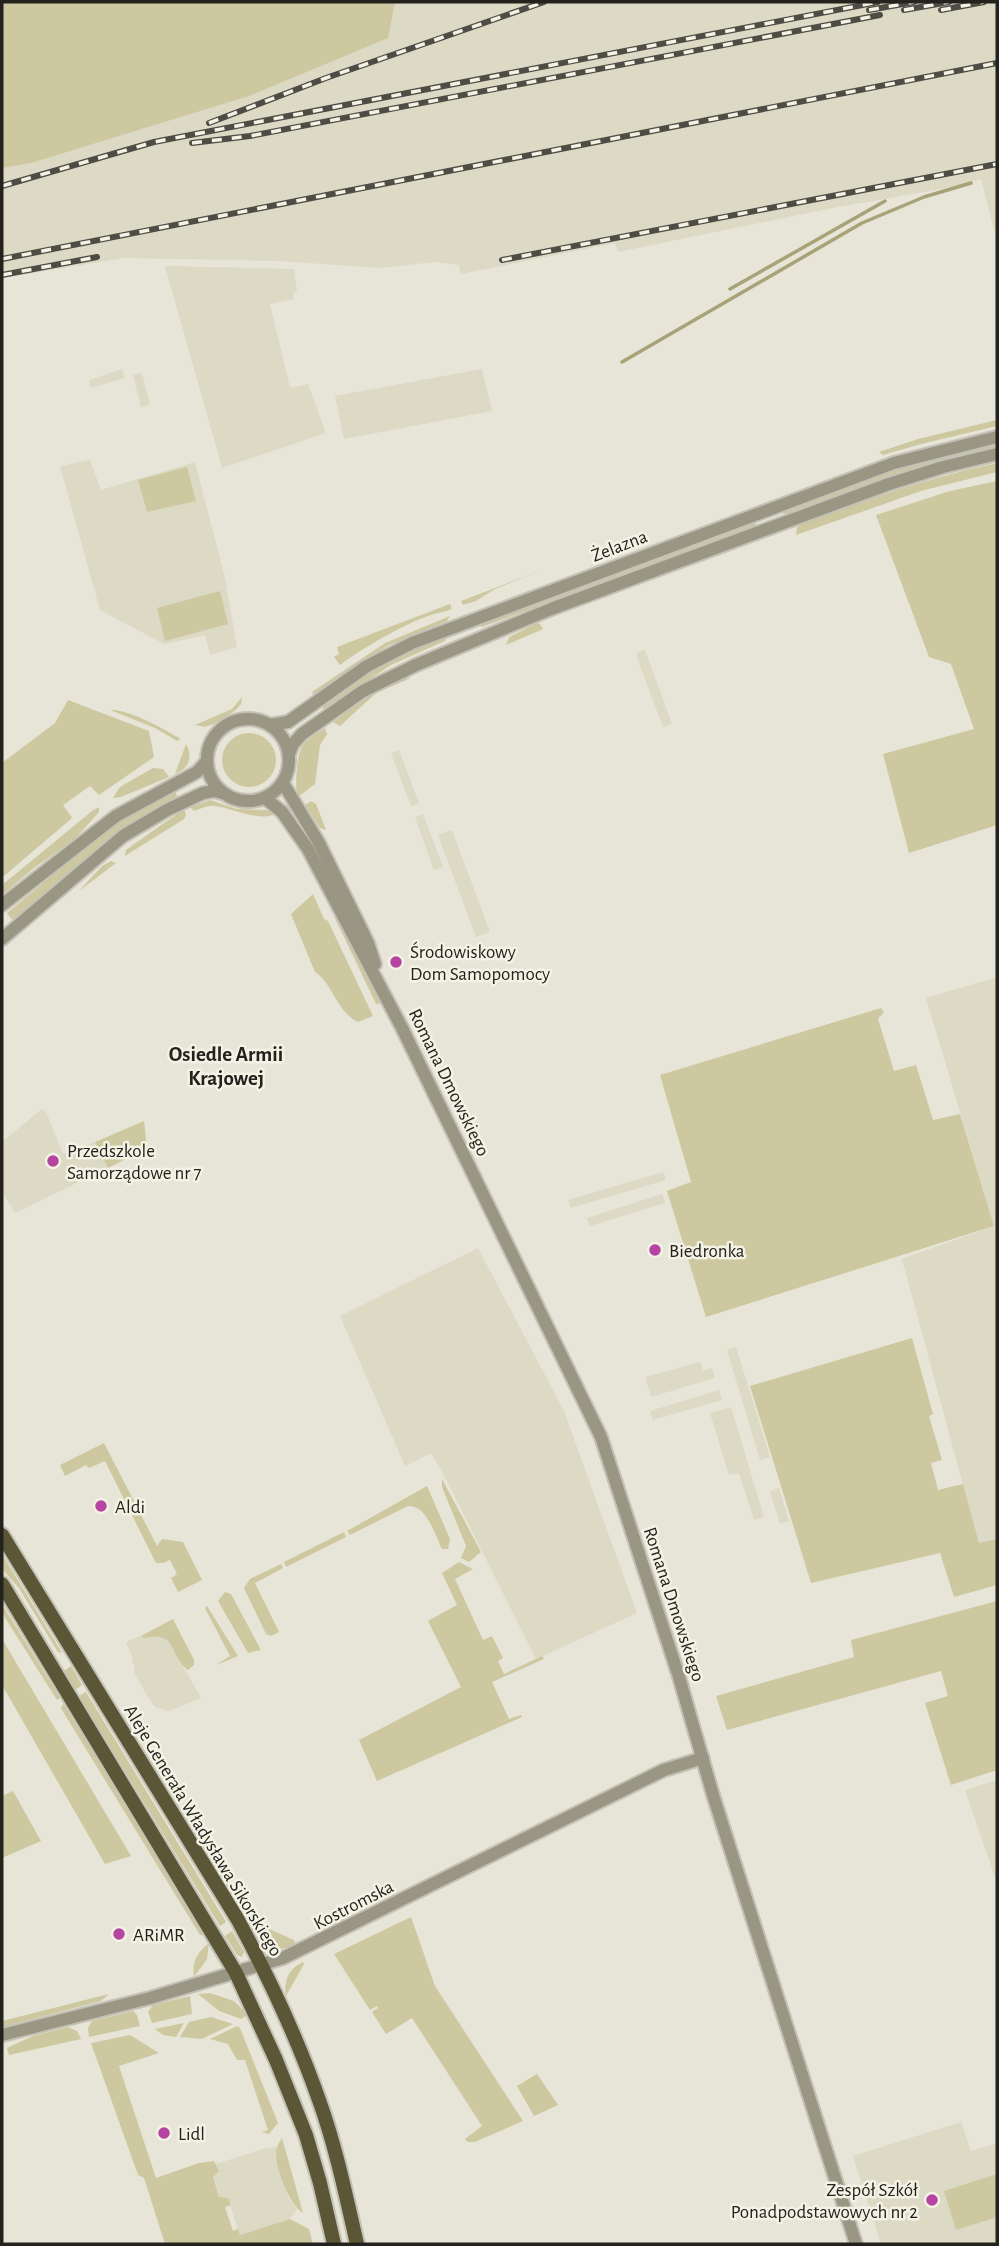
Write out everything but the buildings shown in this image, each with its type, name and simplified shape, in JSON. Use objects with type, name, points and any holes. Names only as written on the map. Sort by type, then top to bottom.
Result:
[{"type":"main road","name":"Aleje Generała Władysława Sikorskiego","points":[[2,1535],[238,1920],[262,1966],[320,2100],[341,2173],[357,2244]]},
{"type":"main road","points":[[2,1584],[236,1973],[276,2060],[306,2135],[334,2244]]},
{"type":"main road","points":[[45,1655],[61,1664],[78,1657]]},
{"type":"street","name":"Żelazna","points":[[270,725],[288,722],[367,666],[424,638],[894,463],[997,437]]},
{"type":"street","name":"Żelazna","points":[[289,754],[302,734],[363,691],[416,665],[551,609],[889,484],[997,454]]},
{"type":"street","points":[[2,939],[139,825],[203,793],[214,791],[243,802],[265,799],[283,783],[288,772],[289,754],[279,733],[270,725],[252,719],[229,723],[219,731],[212,741],[207,761],[211,778],[222,793]]},
{"type":"street","points":[[2,905],[116,816],[197,772],[207,761]]},
{"type":"street","name":"Romana Dmowskiego","points":[[283,783],[601,1437],[676,1666],[856,2244]]},
{"type":"street","name":"Romana Dmowskiego","points":[[265,799],[282,812],[314,846]]},
{"type":"street","name":"Kostromska","points":[[2,2035],[150,1998],[262,1966],[304,1950],[664,1770],[703,1758]]},
{"type":"shaded area","points":[[2,2],[997,2],[997,241],[981,179],[957,186],[833,208],[618,252],[615,243],[461,274],[459,265],[434,262],[381,268],[278,261],[124,258],[2,278]]},
{"type":"shaded area","points":[[2,2],[395,2],[388,38],[249,96],[31,163],[2,168]]},
{"type":"shaded area","points":[[165,266],[294,269],[297,292],[293,293],[294,299],[270,304],[290,388],[308,384],[326,433],[222,468]]},
{"type":"shaded area","points":[[122,369],[125,378],[91,388],[89,380]]},
{"type":"shaded area","points":[[482,369],[492,411],[344,439],[335,396]]},
{"type":"shaded area","points":[[142,373],[150,405],[141,407],[133,375]]},
{"type":"shaded area","points":[[997,420],[997,426],[883,455],[879,452],[918,439]]},
{"type":"shaded area","points":[[997,443],[997,448],[924,465],[786,514],[782,513],[889,471]]},
{"type":"shaded area","points":[[90,460],[101,490],[195,462],[225,578],[237,647],[210,655],[205,635],[164,644],[100,610],[60,466]]},
{"type":"shaded area","points":[[997,463],[997,472],[921,491],[796,535],[797,527],[802,524],[850,506],[923,482]]},
{"type":"shaded area","points":[[187,467],[196,501],[147,512],[138,480]]},
{"type":"shaded area","points":[[997,481],[997,825],[909,853],[883,754],[974,729],[951,664],[929,657],[876,515],[950,491]]},
{"type":"shaded area","points":[[752,522],[756,525],[749,529],[482,627],[478,625]]},
{"type":"shaded area","points":[[542,570],[495,589],[476,601],[463,605],[461,601]]},
{"type":"shaded area","points":[[220,591],[228,624],[165,641],[157,608]]},
{"type":"shaded area","points":[[450,604],[452,609],[396,630],[340,665],[334,657],[339,654],[337,647]]},
{"type":"shaded area","points":[[450,616],[447,621],[387,646],[314,695],[312,692],[385,643]]},
{"type":"shaded area","points":[[537,623],[543,629],[506,645],[509,637]]},
{"type":"shaded area","points":[[447,635],[445,641],[391,665],[324,710],[321,705],[388,661]]},
{"type":"shaded area","points":[[645,650],[672,724],[663,727],[637,658],[637,653]]},
{"type":"shaded area","points":[[411,678],[376,693],[340,726],[333,722],[360,702],[391,683]]},
{"type":"shaded area","points":[[242,697],[236,710],[214,724],[205,727],[195,725],[232,709]]},
{"type":"shaded area","points":[[68,700],[149,731],[154,757],[99,795],[90,786],[63,805],[72,818],[4,876],[2,763],[55,723]]},
{"type":"shaded area","points":[[110,710],[136,716],[181,739],[177,741],[155,728]]},
{"type":"shaded area","points":[[325,728],[327,734],[320,745],[315,784],[298,797],[297,772],[302,746]]},
{"type":"shaded area","points":[[254,733],[264,737],[272,745],[276,760],[272,775],[264,783],[244,787],[234,783],[226,775],[222,755],[226,745],[234,737]]},
{"type":"shaded area","points":[[186,744],[188,762],[184,769],[175,774]]},
{"type":"shaded area","points":[[399,750],[419,803],[411,806],[391,753]]},
{"type":"shaded area","points":[[153,768],[163,769],[169,777],[113,798],[120,787]]},
{"type":"shaded area","points":[[175,791],[178,798],[126,825],[13,921],[7,913],[111,827]]},
{"type":"shaded area","points":[[210,800],[237,809],[266,810],[275,814],[254,816],[222,807],[212,806],[194,811],[190,807]]},
{"type":"shaded area","points":[[311,801],[316,804],[326,830],[320,828],[305,805]]},
{"type":"shaded area","points":[[99,807],[99,812],[74,840],[2,895],[2,885]]},
{"type":"shaded area","points":[[184,809],[184,819],[125,856],[126,850]]},
{"type":"shaded area","points":[[423,814],[443,867],[434,870],[415,817]]},
{"type":"shaded area","points":[[452,830],[490,932],[476,937],[438,835]]},
{"type":"shaded area","points":[[111,861],[116,863],[79,891],[102,866]]},
{"type":"shaded area","points":[[313,894],[373,1016],[358,1022],[351,1017],[315,972],[291,914]]},
{"type":"shaded area","points":[[333,914],[358,955],[381,1003],[376,1004]]},
{"type":"shaded area","points":[[997,977],[997,1539],[979,1544],[902,1259],[994,1226],[926,998]]},
{"type":"shaded area","points":[[881,1008],[884,1012],[878,1019],[894,1071],[916,1065],[933,1120],[960,1114],[994,1226],[706,1317],[667,1191],[691,1182],[660,1075]]},
{"type":"shaded area","points":[[421,1028],[438,1064],[434,1066],[421,1043]]},
{"type":"shaded area","name":"Przedszkole Samorządowe nr 7","points":[[42,1109],[47,1114],[63,1154],[95,1142],[108,1168],[15,1213],[2,1192],[2,1142]]},
{"type":"shaded area","points":[[144,1121],[147,1148],[108,1168],[95,1142]]},
{"type":"shaded area","points":[[663,1172],[666,1180],[571,1208],[568,1200]]},
{"type":"shaded area","points":[[662,1194],[665,1203],[590,1226],[587,1218]]},
{"type":"shaded area","points":[[478,1248],[564,1411],[637,1613],[536,1659],[431,1453],[405,1466],[340,1316]]},
{"type":"shaded area","points":[[912,1338],[933,1414],[929,1416],[942,1460],[931,1463],[938,1490],[963,1484],[979,1543],[997,1539],[997,1585],[954,1597],[940,1553],[811,1583],[750,1386]]},
{"type":"shaded area","points":[[736,1347],[770,1457],[760,1460],[727,1350]]},
{"type":"shaded area","points":[[700,1362],[703,1371],[712,1368],[715,1378],[651,1397],[645,1377]]},
{"type":"shaded area","points":[[719,1390],[722,1400],[653,1420],[650,1411]]},
{"type":"shaded area","points":[[731,1407],[764,1517],[754,1520],[739,1473],[729,1475],[710,1413]]},
{"type":"shaded area","points":[[104,1443],[157,1546],[162,1539],[183,1542],[202,1580],[178,1592],[171,1578],[177,1574],[170,1560],[156,1563],[105,1461],[89,1468],[86,1465],[65,1476],[60,1465]]},
{"type":"shaded area","points":[[442,1479],[481,1552],[469,1562],[461,1558],[466,1546],[442,1487]]},
{"type":"shaded area","points":[[427,1486],[450,1539],[448,1549],[442,1549],[430,1522],[415,1507],[408,1506],[350,1535],[347,1531]]},
{"type":"shaded area","points":[[779,1488],[789,1521],[780,1524],[770,1491]]},
{"type":"shaded area","points":[[344,1532],[346,1537],[286,1567],[284,1562]]},
{"type":"shaded area","points":[[2,1554],[62,1653],[58,1652],[19,1588],[2,1569]]},
{"type":"shaded area","points":[[459,1562],[473,1569],[455,1579],[483,1640],[492,1636],[503,1658],[498,1661],[504,1674],[542,1656],[544,1659],[492,1682],[509,1719],[521,1715],[522,1717],[377,1781],[359,1740],[461,1687],[428,1621],[457,1605],[442,1573]]},
{"type":"shaded area","points":[[281,1564],[283,1568],[255,1583],[279,1632],[271,1636],[266,1634],[244,1588],[250,1579]]},
{"type":"shaded area","points":[[225,1592],[231,1594],[261,1650],[248,1653],[218,1601]]},
{"type":"shaded area","points":[[997,1601],[997,1770],[951,1785],[925,1703],[948,1696],[941,1671],[727,1730],[716,1696],[854,1657],[851,1640]]},
{"type":"shaded area","points":[[2,1604],[60,1698],[57,1700],[2,1613]]},
{"type":"shaded area","points":[[207,1606],[238,1656],[216,1665],[230,1656],[205,1608]]},
{"type":"shaded area","points":[[173,1619],[194,1660],[194,1665],[188,1670],[167,1640],[162,1637],[141,1636]]},
{"type":"shaded area","points":[[157,1634],[171,1645],[201,1698],[169,1711],[155,1707],[151,1702],[135,1674],[126,1642]]},
{"type":"shaded area","points":[[2,1639],[131,1856],[105,1864],[2,1685]]},
{"type":"shaded area","points":[[71,1666],[82,1685],[75,1690],[64,1671]]},
{"type":"shaded area","points":[[86,1692],[226,1922],[220,1926],[79,1696]]},
{"type":"shaded area","points":[[64,1704],[205,1935],[200,1935],[62,1710]]},
{"type":"shaded area","points":[[997,1780],[997,1883],[965,1790]]},
{"type":"shaded area","points":[[13,1791],[41,1841],[2,1858],[2,1796]]},
{"type":"shaded area","points":[[198,1831],[247,1911],[242,1914],[208,1856]]},
{"type":"shaded area","points":[[411,1917],[435,1986],[523,2121],[475,2142],[465,2139],[482,2126],[412,2018],[386,2034],[372,2012],[377,2006],[370,2010],[334,1954]]},
{"type":"shaded area","points":[[247,1921],[294,1940],[296,1945],[280,1948],[267,1945],[256,1935]]},
{"type":"shaded area","points":[[232,1931],[244,1952],[242,1957],[237,1955],[225,1936]]},
{"type":"shaded area","points":[[209,1943],[207,1959],[194,1977],[196,1958]]},
{"type":"shaded area","points":[[303,1962],[304,1964],[286,1996],[288,1976]]},
{"type":"shaded area","points":[[210,1993],[234,2001],[248,2015],[241,2019],[219,2011],[198,1994]]},
{"type":"shaded area","points":[[109,1994],[101,2001],[2,2027],[2,2021]]},
{"type":"shaded area","points":[[190,1996],[192,2014],[152,2023],[148,2012],[153,2005]]},
{"type":"shaded area","points":[[133,2011],[140,2026],[89,2037],[88,2028],[92,2021]]},
{"type":"shaded area","points":[[211,2017],[233,2024],[202,2039],[180,2037],[189,2022]]},
{"type":"shaded area","points":[[184,2023],[176,2037],[163,2035],[155,2029]]},
{"type":"shaded area","points":[[237,2026],[278,2123],[269,2134],[262,2132],[268,2130],[245,2060],[237,2060],[228,2044],[210,2039]]},
{"type":"shaded area","points":[[68,2027],[77,2031],[81,2039],[9,2055],[7,2048],[33,2036]]},
{"type":"shaded area","points":[[130,2035],[159,2053],[119,2066],[156,2178],[199,2163],[214,2161],[219,2171],[213,2177],[219,2197],[228,2198],[231,2205],[225,2207],[233,2231],[238,2229],[240,2235],[290,2219],[309,2229],[313,2244],[165,2244],[144,2178],[138,2175],[91,2043]]},
{"type":"shaded area","points":[[537,2074],[558,2105],[534,2116],[517,2086]]},
{"type":"shaded area","name":"Zespół Szkół Ponadpodstawowych nr 2","points":[[961,2122],[971,2151],[997,2143],[997,2244],[881,2244],[853,2156]]},
{"type":"shaded area","points":[[282,2138],[303,2213],[288,2195],[278,2168],[276,2151]]},
{"type":"shaded area","points":[[277,2147],[276,2158],[288,2197],[297,2209],[290,2219],[240,2236],[228,2198],[219,2197],[213,2177],[219,2171],[216,2164]]},
{"type":"shaded area","points":[[997,2174],[997,2217],[956,2230],[944,2191]]},
{"type":"waterway","points":[[622,362],[862,223],[924,197],[971,183]]},
{"type":"waterway","points":[[730,289],[885,201]]},
{"type":"railway","points":[[209,123],[326,78],[544,2]]},
{"type":"railway","points":[[2,186],[154,142],[878,2]]},
{"type":"railway","points":[[869,10],[914,2]]},
{"type":"railway","points":[[904,10],[949,2]]},
{"type":"railway","points":[[941,10],[984,2]]},
{"type":"railway","points":[[192,143],[250,136],[880,15]]},
{"type":"railway","points":[[2,259],[997,63]]},
{"type":"railway","points":[[502,260],[997,164]]},
{"type":"railway","points":[[2,275],[97,257]]},
{"type":"place","name":"Środowiskowy Dom Samopomocy","points":[[396,962]]},
{"type":"place","name":"Przedszkole Samorządowe nr 7","points":[[53,1161]]},
{"type":"place","name":"Biedronka","points":[[655,1250]]},
{"type":"place","name":"Aldi","points":[[101,1506]]},
{"type":"place","name":"ARiMR","points":[[119,1934]]},
{"type":"place","name":"Lidl","points":[[164,2133]]},
{"type":"place","name":"Zespół Szkół Ponadpodstawowych nr 2","points":[[932,2200]]},
{"type":"district","name":"Osiedle Armii Krajowej","points":[[226,1066]]}]
